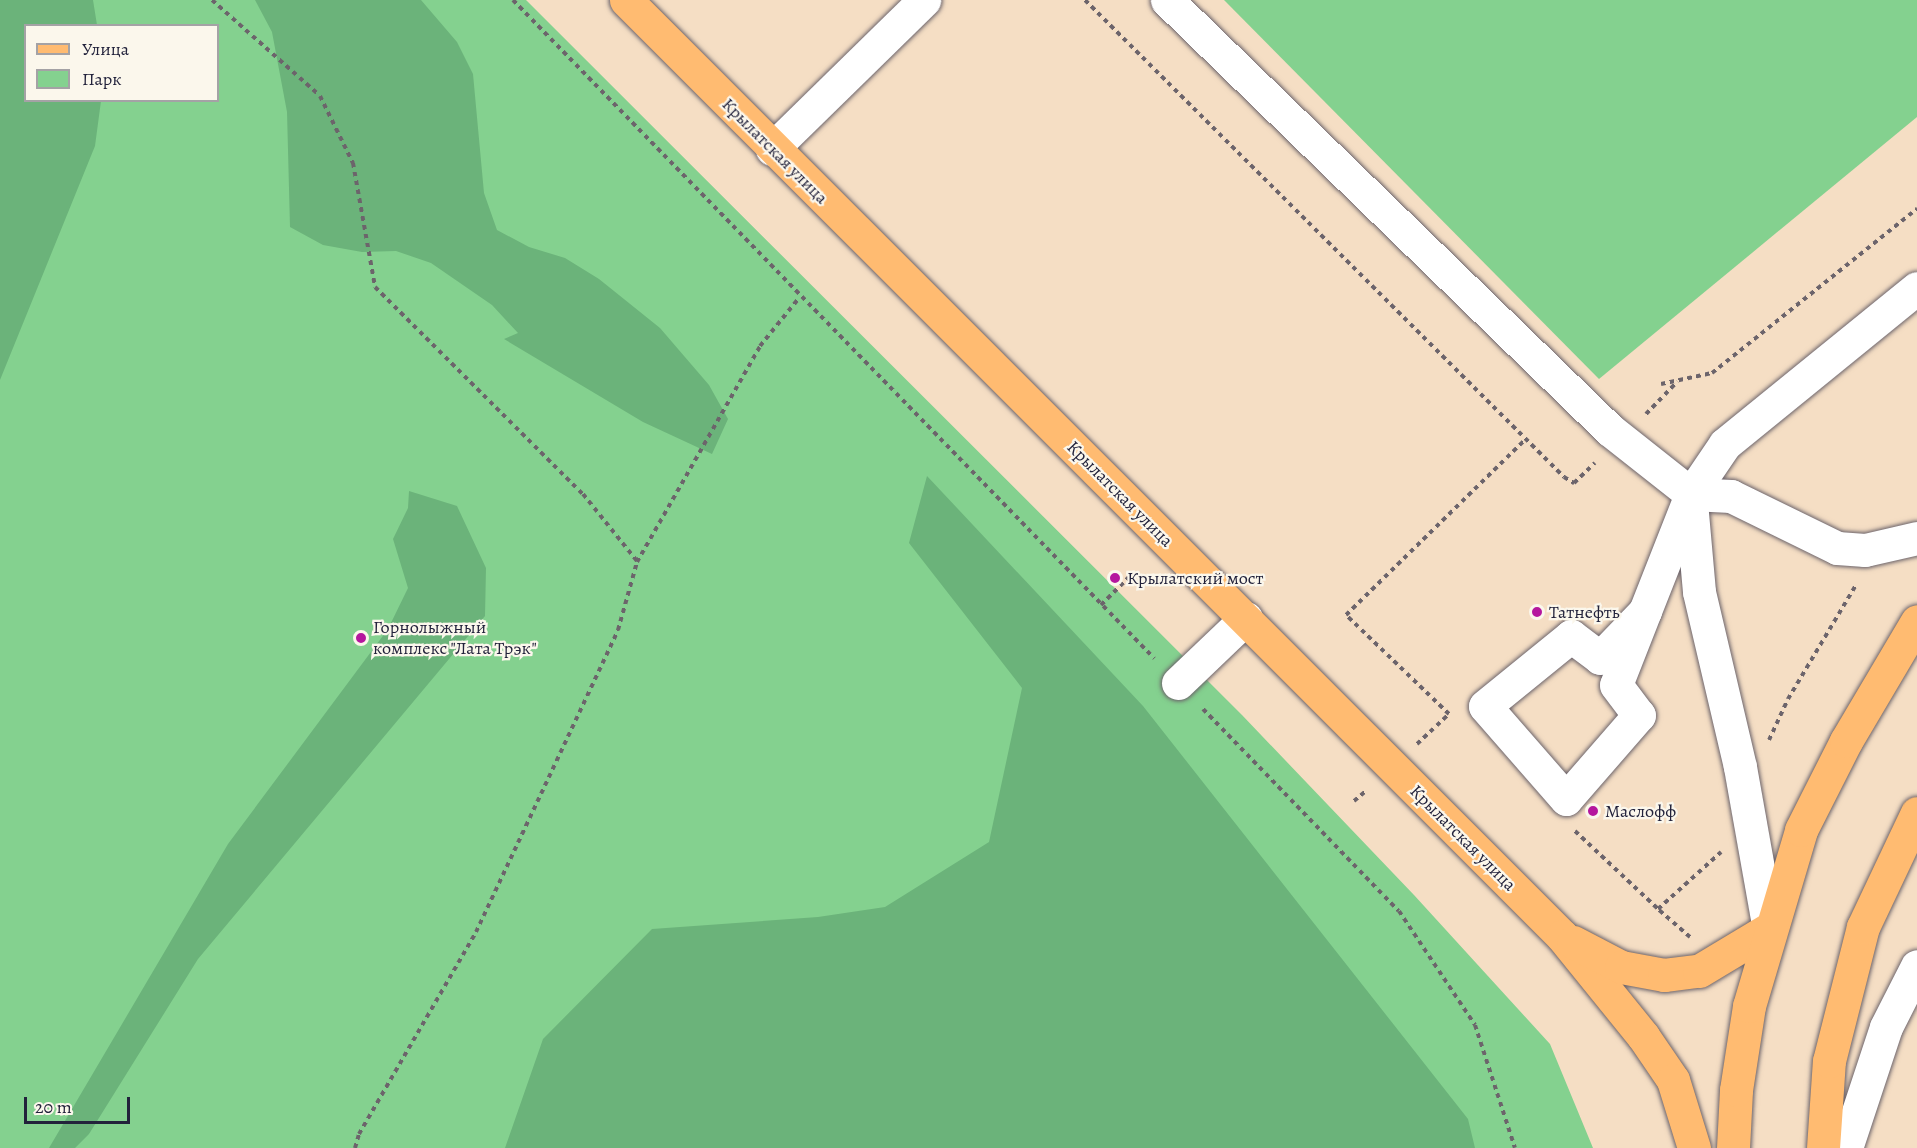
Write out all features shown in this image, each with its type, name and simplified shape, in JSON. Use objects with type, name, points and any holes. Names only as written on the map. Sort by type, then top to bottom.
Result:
[{"type":"main road","name":"Крылатская улица","points":[[626,0],[772,149],[1246,618],[1562,936],[1643,1036],[1673,1080],[1694,1148]]},
{"type":"main road","points":[[1733,1148],[1736,1090],[1749,1006],[1769,929],[1801,830],[1846,741],[1917,621]]},
{"type":"main road","points":[[1823,1148],[1829,1061],[1863,927],[1917,813]]},
{"type":"main road","points":[[1562,936],[1621,967],[1664,975],[1699,971],[1769,929]]},
{"type":"street","points":[[772,149],[924,0]]},
{"type":"street","points":[[1167,0],[1610,430],[1691,494],[1731,496],[1837,548],[1866,550],[1917,538]]},
{"type":"street","points":[[1645,611],[1600,658],[1572,636],[1485,706],[1566,799],[1639,716],[1616,685],[1691,494],[1725,444],[1917,288]]},
{"type":"street","points":[[1691,494],[1699,592],[1740,767],[1769,929]]},
{"type":"street","points":[[1178,683],[1246,618]]},
{"type":"street","points":[[1846,1148],[1886,1027],[1917,966]]},
{"type":"path","points":[[212,0],[320,96],[353,163],[375,287],[583,494],[637,561]]},
{"type":"path","points":[[513,0],[799,298],[1399,911],[1475,1025],[1515,1148]]},
{"type":"path","points":[[1085,0],[1564,477]]},
{"type":"path","points":[[1661,384],[1712,373],[1917,209]]},
{"type":"path","points":[[355,1148],[359,1134],[476,932],[618,630],[637,561],[760,346],[799,298]]},
{"type":"path","points":[[1417,744],[1449,714],[1346,615],[1525,440]]},
{"type":"path","points":[[1101,605],[1130,576]]},
{"type":"path","points":[[1765,750],[1788,699],[1859,580]]},
{"type":"path","points":[[1697,944],[1658,909],[1725,848]]},
{"type":"green space","points":[[0,0],[526,0],[1242,715],[1414,895],[1550,1044],[1593,1148],[0,1148]]},
{"type":"green space","points":[[0,0],[93,0],[97,24],[24,24],[24,102],[101,102],[95,146],[0,380]]},
{"type":"green space","points":[[255,0],[421,0],[457,42],[473,74],[484,193],[497,230],[529,247],[565,258],[599,279],[660,328],[709,385],[728,419],[712,454],[643,422],[504,339],[518,333],[492,305],[431,263],[396,251],[362,252],[323,245],[290,227],[287,112],[272,32]]},
{"type":"green space","points":[[1224,0],[1917,0],[1917,117],[1599,379]]},
{"type":"green space","points":[[927,476],[1143,706],[1468,1119],[1475,1148],[505,1148],[543,1039],[652,929],[818,917],[885,907],[989,842],[1022,688],[909,543]]},
{"type":"green space","points":[[409,491],[457,506],[486,568],[485,616],[198,959],[89,1134],[75,1148],[49,1148],[228,844],[388,629],[408,588],[393,539],[408,508]]},
{"type":"place","name":"Крылатский мост","points":[[1115,578]]},
{"type":"place","name":"Татнефть","points":[[1537,612]]},
{"type":"place","name":"Горнолыжный комплекс \"Лата Трэк\"","points":[[361,638]]},
{"type":"place","name":"Маслофф","points":[[1593,811]]}]
